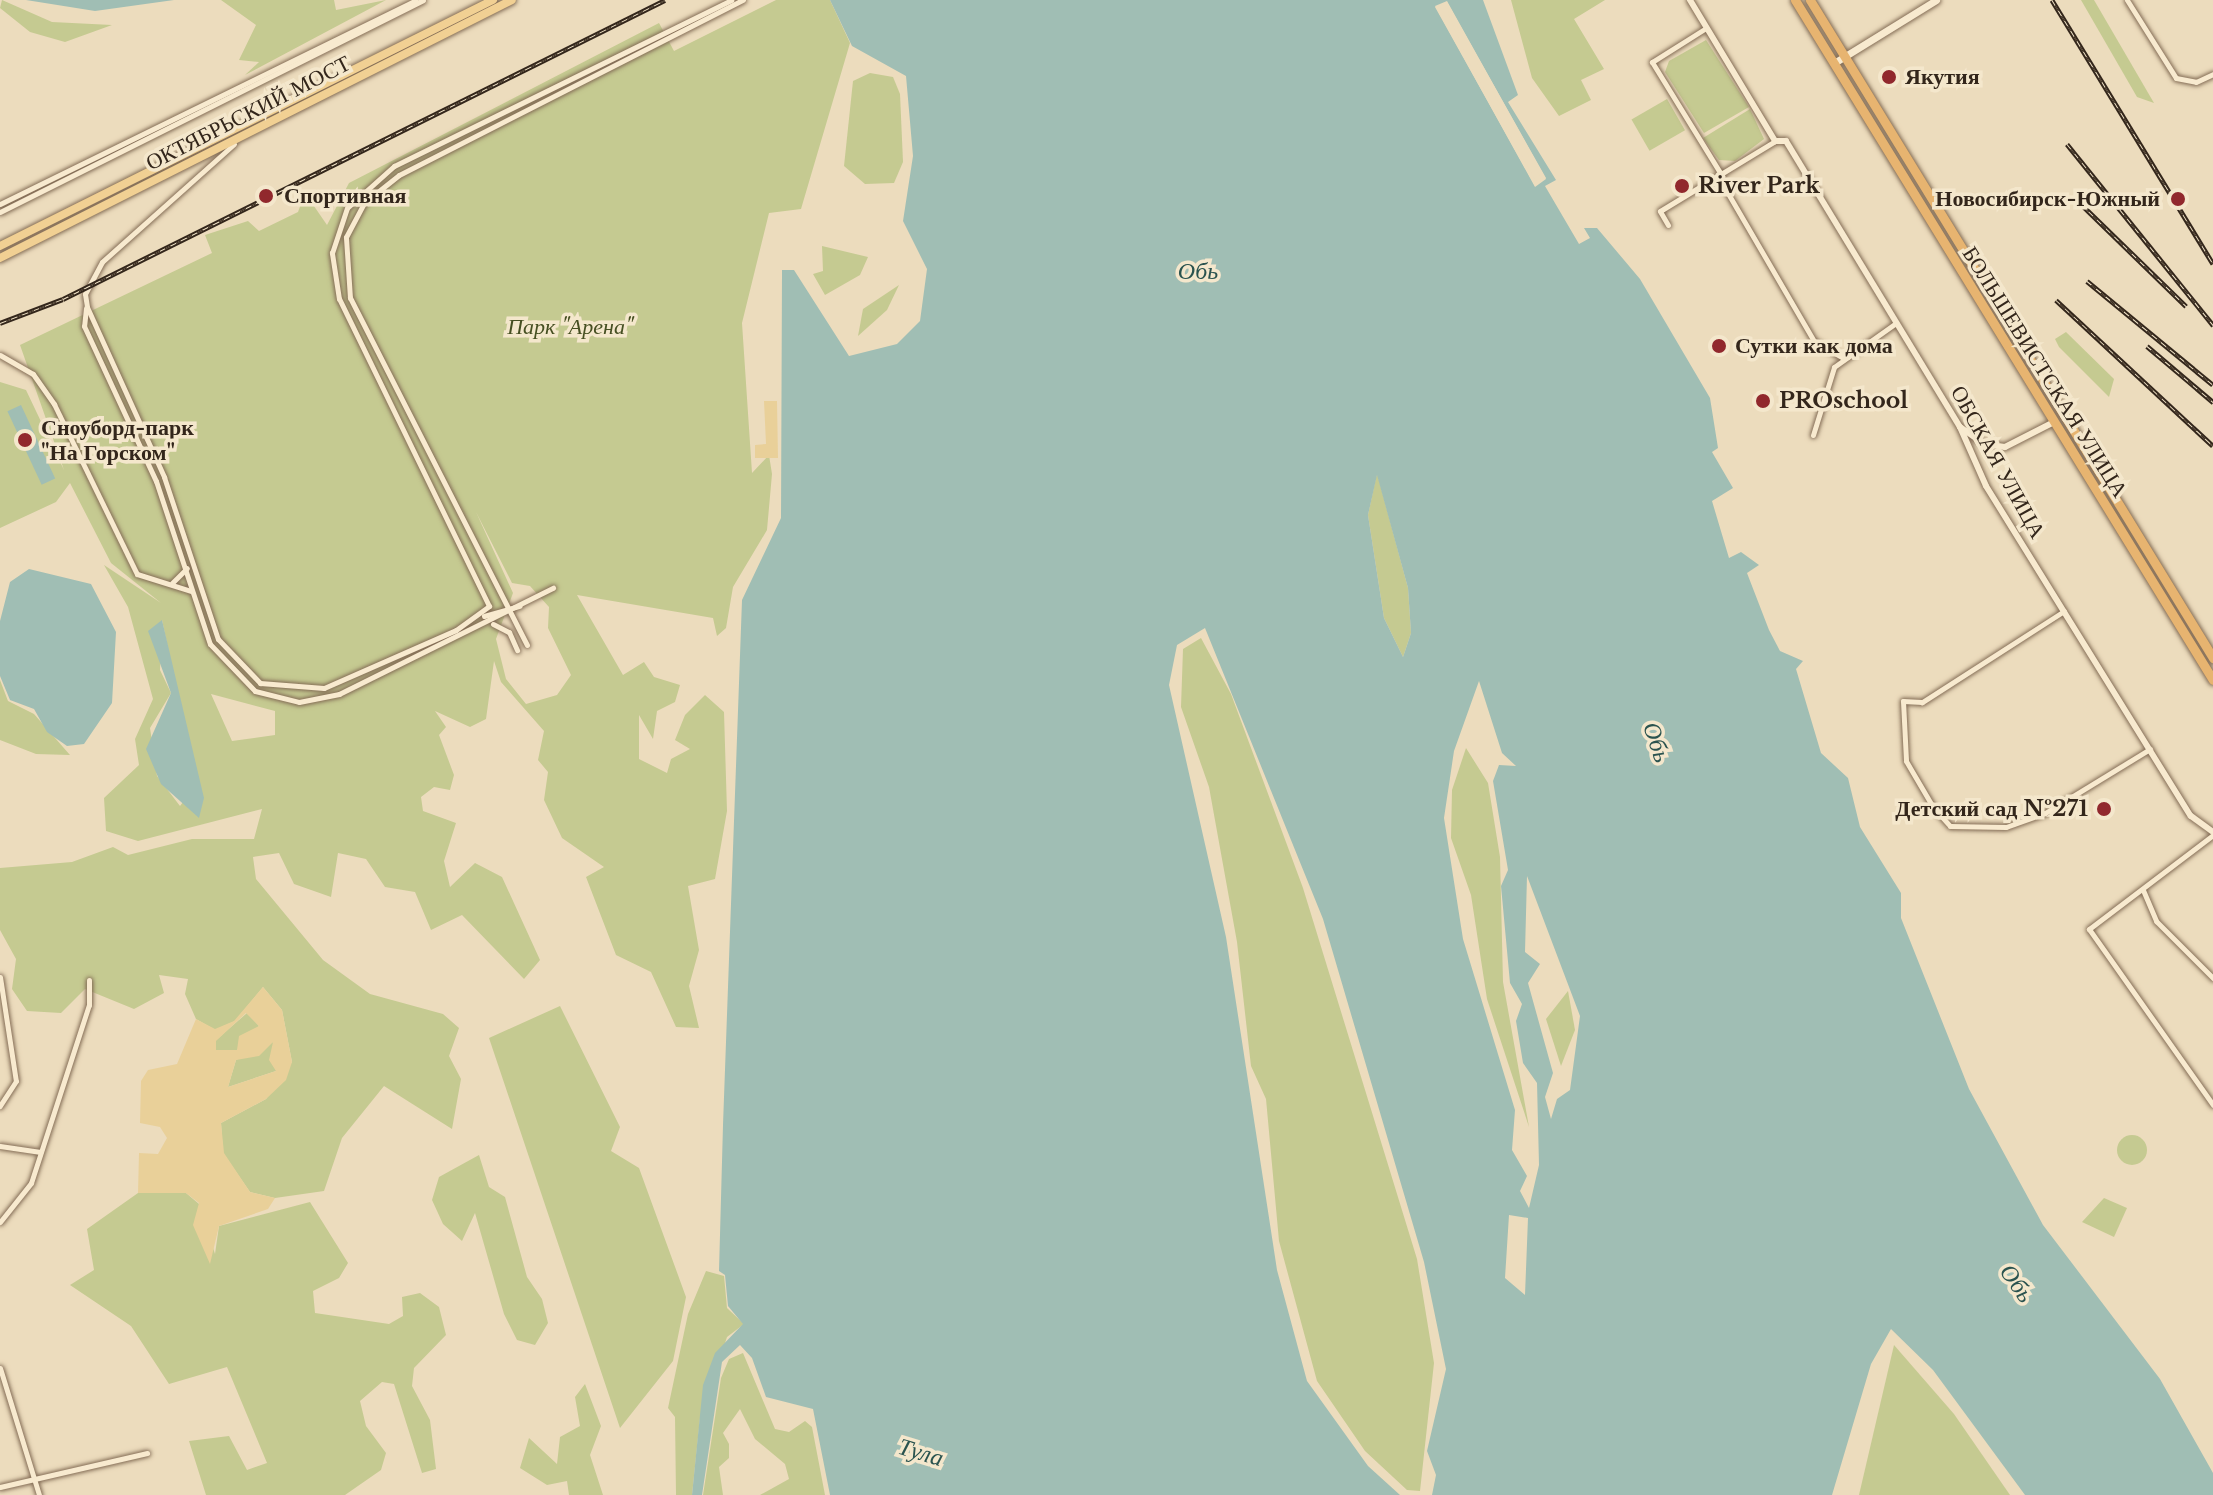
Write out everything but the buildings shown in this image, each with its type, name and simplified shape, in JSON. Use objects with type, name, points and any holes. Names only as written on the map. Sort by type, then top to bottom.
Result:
[{"type":"highway","name":"БОЛЬШЕВИСТСКАЯ УЛИЦА","points":[[1795,0],[2213,680]]},
{"type":"highway","name":"БОЛЬШЕВИСТСКАЯ УЛИЦА","points":[[1810,0],[2213,658]]},
{"type":"main road","name":"ОКТЯБРЬСКИЙ МОСТ","points":[[0,246],[493,0]]},
{"type":"main road","name":"ОКТЯБРЬСКИЙ МОСТ","points":[[0,258],[512,0]]},
{"type":"main road","points":[[1834,63],[1936,0]]},
{"type":"street","points":[[0,204],[416,0]]},
{"type":"street","points":[[0,212],[423,0]]},
{"type":"street","points":[[527,645],[518,628],[489,596],[380,379],[333,275],[336,234],[354,198],[394,166],[731,0]]},
{"type":"street","points":[[517,650],[500,595],[388,375],[344,274],[346,237],[365,202],[399,175],[743,0]]},
{"type":"street","points":[[1668,225],[1660,211],[1775,141],[1690,0]]},
{"type":"street","points":[[2127,0],[2176,78],[2196,82],[2213,74]]},
{"type":"street","points":[[1706,28],[1652,62],[1814,341],[1844,358]]},
{"type":"street","points":[[244,136],[102,262],[85,294],[87,307],[195,566],[210,621],[234,662],[260,683],[304,690],[358,675],[487,614],[521,606],[553,588]]},
{"type":"street","name":"ОБСКАЯ УЛИЦА","points":[[1775,141],[1786,141],[1960,427],[1986,486],[2191,816],[2212,833]]},
{"type":"street","points":[[87,307],[84,326],[125,416],[186,569],[202,624],[227,669],[274,698],[318,701],[362,685],[488,625],[503,612]]},
{"type":"street","points":[[1813,435],[1828,378],[1844,358],[1896,323]]},
{"type":"street","points":[[0,355],[33,374],[54,404],[137,574],[194,594]]},
{"type":"street","points":[[380,379],[388,375]]},
{"type":"street","points":[[125,416],[132,413]]},
{"type":"street","points":[[1960,427],[1984,444],[2005,447],[2054,422]]},
{"type":"street","points":[[427,471],[435,467]]},
{"type":"street","points":[[171,584],[186,569],[195,566]]},
{"type":"street","points":[[500,595],[521,606]]},
{"type":"street","points":[[477,619],[489,596]]},
{"type":"street","points":[[518,628],[521,606]]},
{"type":"street","points":[[2064,611],[1922,702],[1903,701],[1905,756],[1919,785],[1950,826],[2006,827],[2045,813],[2150,749]]},
{"type":"street","points":[[202,624],[210,621]]},
{"type":"street","points":[[488,625],[509,632]]},
{"type":"street","points":[[438,639],[442,647]]},
{"type":"street","points":[[358,675],[362,685]]},
{"type":"street","points":[[2212,833],[2143,890],[2089,929],[2213,1105]]},
{"type":"street","points":[[2143,890],[2156,921],[2213,978]]},
{"type":"street","points":[[0,977],[16,1081],[0,1106]]},
{"type":"street","points":[[0,1222],[31,1183],[89,1005],[89,980]]},
{"type":"street","points":[[0,1146],[41,1152]]},
{"type":"street","points":[[0,1368],[31,1480],[39,1495]]},
{"type":"street","points":[[0,1487],[147,1453]]},
{"type":"green space","points":[[2,0],[52,22],[112,25],[65,42],[30,32],[0,8]]},
{"type":"green space","points":[[221,0],[334,0],[336,10],[386,0],[245,75],[259,62],[239,60],[256,25]]},
{"type":"green space","name":"Парк \"Арена\"","points":[[776,0],[830,0],[850,43],[801,209],[769,213],[742,323],[752,473],[769,455],[772,474],[767,530],[733,587],[726,628],[717,636],[713,618],[577,595],[623,675],[644,662],[654,677],[680,685],[675,702],[657,711],[653,739],[639,715],[639,759],[667,773],[671,759],[690,749],[675,740],[685,715],[705,695],[724,712],[727,811],[715,879],[688,886],[699,950],[689,986],[699,1028],[676,1027],[651,972],[616,955],[586,877],[604,867],[562,838],[544,800],[548,772],[538,760],[544,731],[501,682],[494,661],[486,719],[470,727],[435,711],[446,727],[439,735],[454,775],[450,790],[434,787],[421,797],[423,811],[456,823],[444,861],[450,887],[475,863],[502,877],[540,960],[524,979],[462,915],[431,930],[415,892],[385,887],[366,859],[338,853],[331,897],[294,884],[279,853],[253,857],[256,879],[323,960],[370,994],[443,1014],[459,1028],[449,1056],[461,1079],[452,1129],[384,1086],[342,1138],[324,1191],[275,1198],[250,1192],[223,1153],[221,1123],[266,1099],[292,1062],[282,1010],[263,987],[235,1021],[215,1030],[196,1019],[185,994],[188,979],[159,975],[164,993],[134,1009],[85,989],[61,1013],[27,1011],[12,989],[16,959],[0,930],[0,868],[72,862],[113,847],[128,855],[192,839],[254,839],[262,809],[138,841],[106,831],[104,798],[139,765],[135,739],[153,699],[128,607],[104,565],[161,603],[111,563],[70,483],[56,502],[0,528],[0,382],[26,390],[64,470],[20,345],[212,253],[205,235],[248,221],[259,231],[298,212],[305,193],[327,225],[349,183],[659,23],[674,51]],"holes":[[[476,512],[512,583],[530,586],[549,607],[548,628],[571,675],[557,695],[526,704],[506,679],[496,639],[513,593]],[[162,620],[197,784],[180,806],[157,776],[150,728],[171,693],[160,670]],[[211,694],[275,711],[275,735],[232,741]]]},
{"type":"green space","points":[[1511,0],[1605,0],[1574,19],[1604,69],[1581,80],[1591,100],[1559,116],[1532,78]]},
{"type":"green space","points":[[2081,0],[2094,0],[2154,103],[2137,97]]},
{"type":"green space","points":[[1706,40],[1749,107],[1704,133],[1665,72],[1669,61]]},
{"type":"green space","points":[[870,73],[893,77],[900,94],[903,162],[894,183],[865,184],[844,166],[853,81]]},
{"type":"green space","points":[[1667,99],[1685,130],[1649,151],[1631,120]]},
{"type":"green space","points":[[1750,109],[1764,139],[1735,161],[1719,160],[1703,138]]},
{"type":"green space","points":[[822,246],[868,257],[860,275],[825,295],[813,274],[823,271]]},
{"type":"green space","points":[[899,285],[887,310],[858,336],[863,309]]},
{"type":"green space","points":[[2066,332],[2114,379],[2109,397],[2059,347],[2055,339]]},
{"type":"green space","points":[[1377,473],[1408,588],[1411,633],[1403,657],[1384,618],[1368,515]]},
{"type":"green space","points":[[1201,638],[1231,694],[1303,888],[1417,1259],[1434,1363],[1420,1491],[1407,1490],[1365,1451],[1317,1381],[1279,1241],[1266,1099],[1251,1066],[1237,942],[1209,787],[1181,707],[1183,649]]},
{"type":"green space","points":[[0,680],[8,701],[34,714],[70,755],[36,754],[0,740]]},
{"type":"green space","points":[[1466,748],[1488,783],[1500,857],[1503,982],[1529,1127],[1487,999],[1471,895],[1451,838],[1452,790]]},
{"type":"green space","points":[[1568,991],[1575,1030],[1561,1066],[1546,1019]]},
{"type":"green space","points":[[560,1006],[620,1127],[611,1151],[639,1168],[686,1297],[673,1361],[620,1428],[489,1038]]},
{"type":"green space","points":[[247,1013],[259,1026],[237,1050],[216,1050],[216,1040]]},
{"type":"green space","points":[[273,1042],[276,1071],[228,1087],[236,1060]]},
{"type":"green space","points":[[2132,1135],[2143,1139],[2147,1150],[2143,1161],[2132,1165],[2121,1161],[2117,1150],[2121,1139]]},
{"type":"green space","points":[[479,1155],[489,1187],[505,1197],[527,1277],[542,1299],[548,1323],[535,1345],[517,1340],[504,1314],[475,1213],[462,1241],[443,1224],[432,1200],[439,1177]]},
{"type":"green space","points":[[138,1193],[186,1193],[199,1204],[215,1254],[219,1226],[310,1202],[348,1263],[339,1278],[313,1291],[315,1313],[389,1324],[403,1316],[402,1297],[420,1293],[439,1307],[446,1335],[414,1368],[412,1386],[430,1420],[436,1469],[422,1473],[394,1384],[382,1382],[360,1401],[366,1426],[386,1453],[381,1470],[345,1495],[206,1495],[189,1441],[229,1436],[247,1470],[267,1463],[227,1367],[169,1384],[131,1326],[70,1285],[94,1270],[87,1229]]},
{"type":"green space","points":[[2104,1198],[2127,1208],[2114,1237],[2082,1222]]},
{"type":"green space","points":[[706,1271],[724,1276],[727,1308],[744,1324],[727,1337],[700,1418],[692,1495],[676,1495],[675,1417],[668,1408],[688,1314]]},
{"type":"green space","points":[[1894,1345],[1954,1414],[2010,1495],[1859,1495]]},
{"type":"green space","points":[[743,1353],[775,1429],[789,1432],[805,1421],[812,1427],[825,1495],[760,1495],[789,1479],[785,1464],[755,1439],[740,1409],[723,1433],[729,1444],[729,1458],[719,1467],[723,1495],[703,1495],[721,1378],[729,1359]]},
{"type":"green space","points":[[585,1384],[601,1426],[590,1455],[603,1495],[569,1495],[567,1481],[547,1485],[520,1468],[529,1438],[557,1464],[560,1437],[580,1426],[575,1397]]},
{"type":"sand","points":[[764,401],[777,401],[778,458],[755,458],[755,445],[766,444]]},
{"type":"sand","points":[[263,987],[282,1010],[292,1062],[286,1080],[266,1099],[221,1123],[224,1153],[250,1192],[275,1198],[268,1209],[219,1226],[210,1264],[193,1225],[199,1203],[186,1193],[138,1193],[139,1153],[158,1154],[167,1138],[160,1127],[140,1123],[141,1081],[148,1070],[177,1064],[196,1019],[215,1029],[234,1021]],"holes":[[[246,1013],[259,1026],[239,1036],[237,1050],[216,1050],[216,1041]],[[273,1042],[269,1060],[276,1071],[228,1087],[236,1060],[259,1056]]]},
{"type":"water","points":[[26,0],[174,0],[95,11]]},
{"type":"water","name":"Обь","points":[[830,0],[1483,0],[1518,95],[1508,102],[1556,180],[1545,186],[1579,244],[1590,238],[1584,228],[1597,228],[1640,279],[1710,398],[1718,448],[1712,452],[1733,488],[1712,501],[1729,558],[1741,552],[1759,565],[1747,573],[1769,630],[1780,651],[1803,661],[1796,669],[1821,753],[1848,778],[1860,827],[1901,893],[1901,918],[1969,1089],[2043,1225],[2160,1379],[2213,1473],[2213,1495],[2025,1495],[1933,1370],[1891,1329],[1871,1364],[1832,1495],[1432,1495],[1436,1475],[1427,1451],[1446,1369],[1424,1262],[1323,919],[1205,628],[1177,645],[1169,685],[1226,937],[1277,1270],[1307,1381],[1368,1466],[1400,1495],[830,1495],[813,1409],[766,1397],[752,1358],[740,1345],[722,1362],[702,1495],[692,1495],[703,1385],[715,1353],[743,1324],[728,1306],[725,1275],[719,1271],[742,600],[781,518],[782,270],[794,270],[849,356],[897,344],[920,321],[927,269],[903,221],[913,156],[906,76],[852,46]],"holes":[[[1447,2],[1546,178],[1535,186],[1435,7]],[[1377,475],[1408,588],[1411,633],[1403,657],[1384,618],[1368,515]],[[1479,681],[1502,753],[1516,766],[1499,765],[1493,781],[1508,870],[1501,886],[1510,983],[1522,1004],[1516,1021],[1523,1063],[1537,1083],[1539,1165],[1529,1208],[1520,1191],[1527,1176],[1512,1150],[1515,1110],[1463,939],[1444,818],[1454,751]],[[1527,876],[1580,1016],[1570,1090],[1557,1099],[1551,1119],[1545,1097],[1553,1073],[1528,983],[1540,964],[1525,952]],[[1509,1215],[1528,1218],[1525,1295],[1505,1278]]]},
{"type":"water","points":[[21,405],[55,478],[42,485],[7,411]]},
{"type":"water","points":[[29,569],[91,584],[116,632],[112,703],[84,744],[67,746],[47,732],[34,709],[10,700],[0,676],[0,621],[10,582]]},
{"type":"water","points":[[162,620],[204,798],[199,818],[161,784],[146,749],[171,693],[148,631]]},
{"type":"pier","points":[[1447,1],[1546,179],[1535,187],[1435,6]],"holes":[[[1445,6],[1541,178],[1536,181],[1468,61]]]},
{"type":"railway","points":[[0,323],[63,299],[665,0]]},
{"type":"railway","points":[[2052,0],[2213,264]]},
{"type":"railway","points":[[2067,144],[2213,325]]},
{"type":"railway","points":[[2080,203],[2186,306]]},
{"type":"railway","points":[[2087,281],[2213,385]]},
{"type":"railway","points":[[2056,300],[2213,446]]},
{"type":"railway","points":[[2147,346],[2213,402]]},
{"type":"place","name":"Якутия","points":[[1889,77]]},
{"type":"place","name":"River Park","points":[[1682,186]]},
{"type":"place","name":"Спортивная","points":[[266,196]]},
{"type":"place","name":"Новосибирск-Южный","points":[[2178,199]]},
{"type":"place","name":"Сутки как дома","points":[[1719,346]]},
{"type":"place","name":"PROschool","points":[[1763,401]]},
{"type":"place","name":"Сноуборд-парк \"На Горском\"","points":[[25,440]]},
{"type":"place","name":"Детский сад №271","points":[[2104,809]]},
{"type":"water label","name":"Тула","points":[[921,1452]]}]
